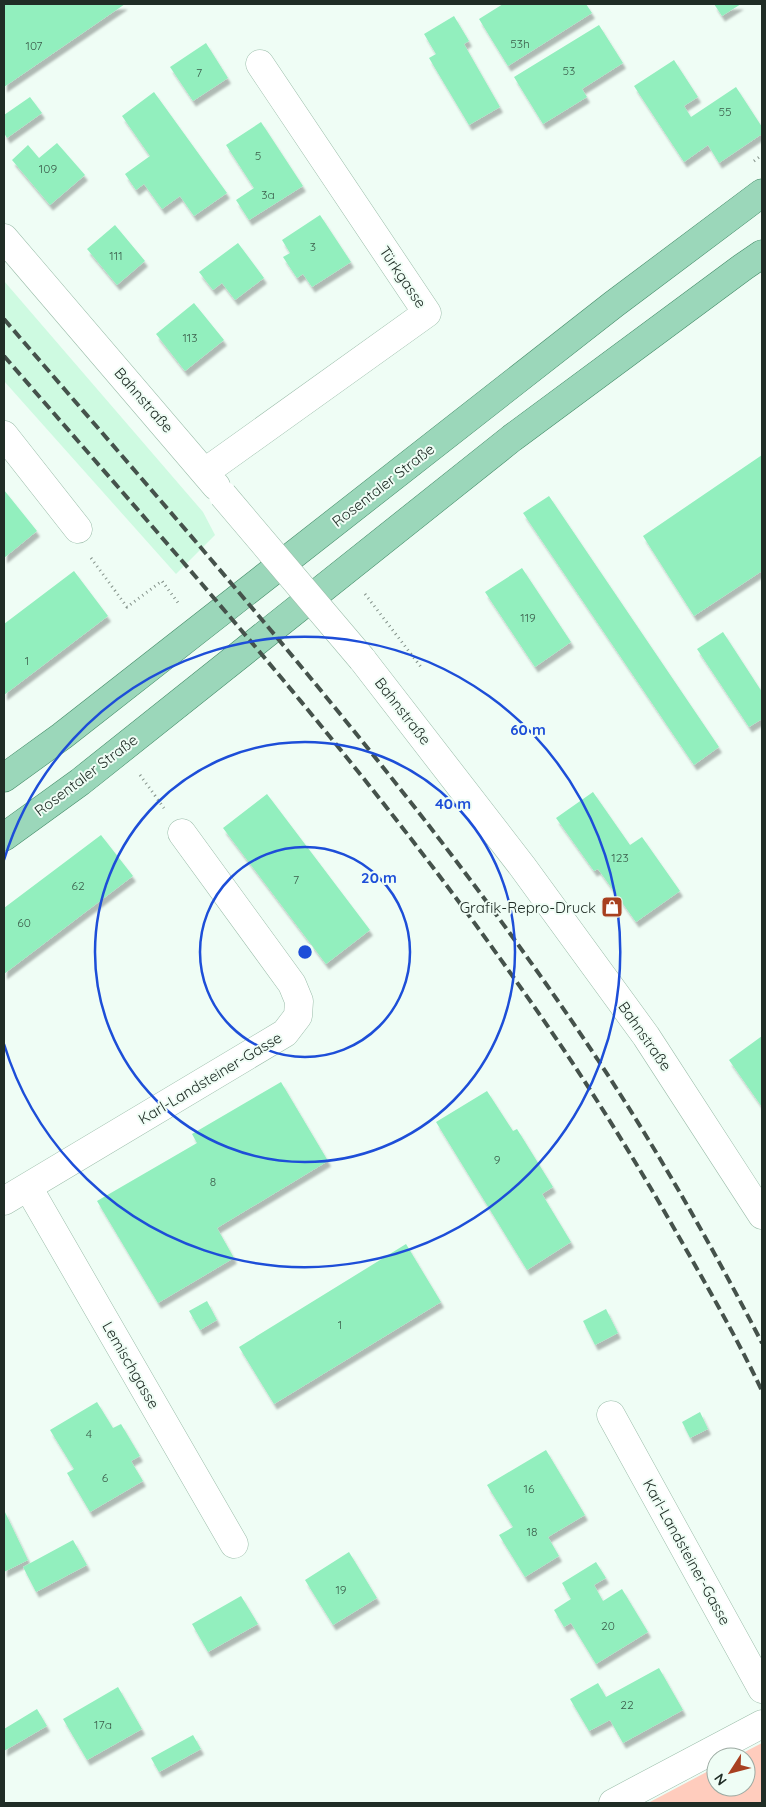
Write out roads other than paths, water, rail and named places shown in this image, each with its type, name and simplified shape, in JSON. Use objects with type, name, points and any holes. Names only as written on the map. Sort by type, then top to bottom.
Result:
[{"type":"main road","name":"Rosentaler Straße","points":[[4,778],[62,736],[614,304],[762,193]]},
{"type":"main road","name":"Rosentaler Straße","points":[[4,837],[80,782],[512,438],[762,254]]},
{"type":"street","name":"Türkgasse","points":[[205,472],[427,313],[260,64]]},
{"type":"street","name":"Bahnstraße","points":[[4,238],[205,472],[362,659],[522,866],[646,1036],[762,1215]]},
{"type":"street","points":[[4,435],[78,529]]},
{"type":"street","name":"Karl-Landsteiner-Gasse","points":[[4,1201],[286,1033],[298,1016],[299,1001],[292,984],[182,832]]},
{"type":"street","name":"Lemischgasse","points":[[28,1187],[234,1544]]},
{"type":"street","name":"Karl-Landsteiner-Gasse","points":[[611,1415],[762,1690]]},
{"type":"street","points":[[613,1803],[762,1724]]},
{"type":"railway","points":[[4,319],[313,680],[460,867],[531,962],[598,1060],[642,1129],[684,1199],[762,1343]]},
{"type":"railway","points":[[4,356],[268,662],[457,899],[559,1043],[621,1139],[711,1294],[762,1391]]},
{"type":"place","name":"Grafik-Repro-Druck","points":[[612,907]]}]
